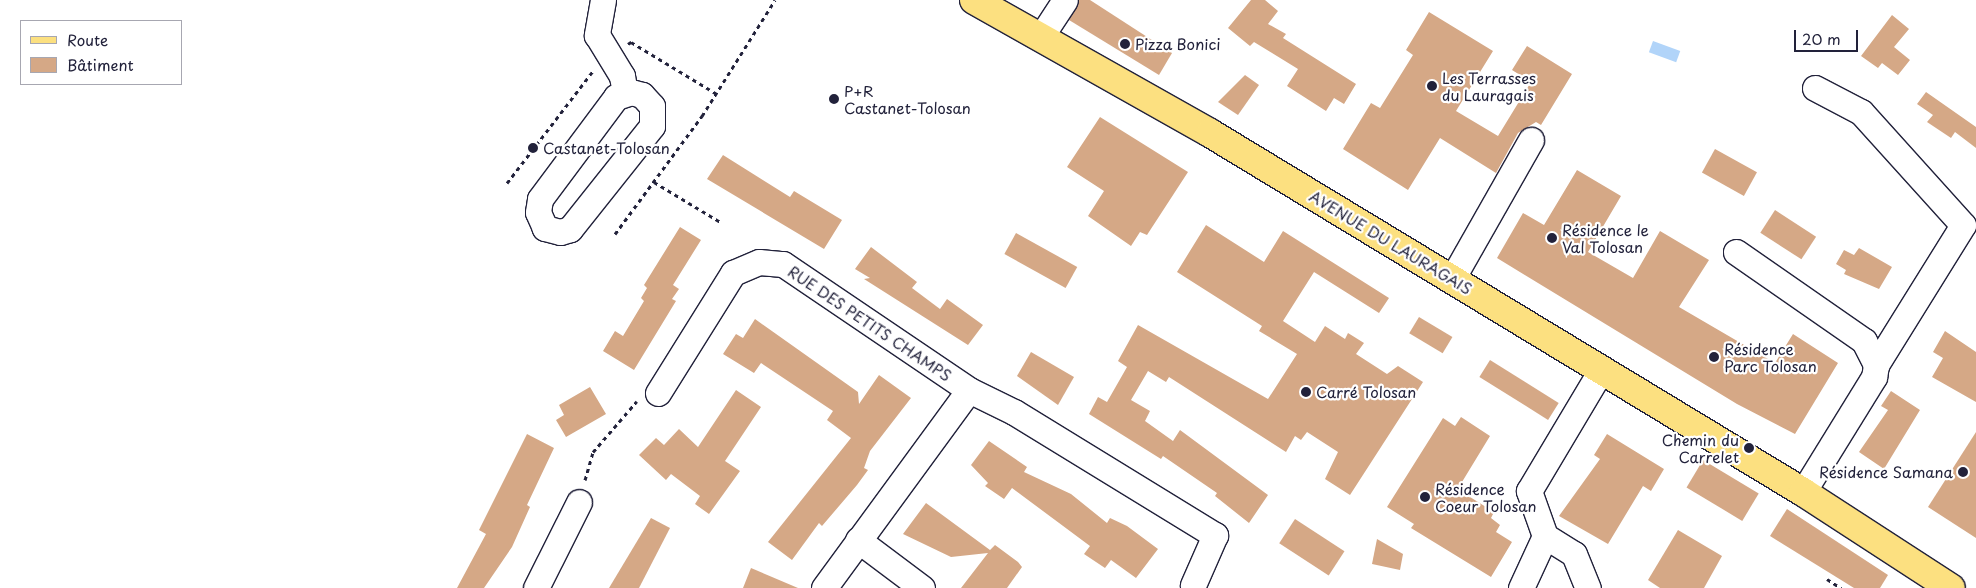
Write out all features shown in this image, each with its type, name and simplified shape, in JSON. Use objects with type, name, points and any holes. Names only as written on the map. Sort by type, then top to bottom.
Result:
[{"type":"main road","name":"AVENUE DU LAURAGAIS","points":[[974,0],[1210,133],[1803,492],[1951,588]]},
{"type":"street","points":[[603,0],[597,35],[622,76],[626,93]]},
{"type":"street","points":[[1040,38],[1065,0]]},
{"type":"street","points":[[1803,492],[1874,378],[1876,366],[1963,225],[1861,112],[1815,88]]},
{"type":"street","points":[[626,93],[648,100],[654,113],[652,126],[570,229],[560,232],[545,228],[538,212],[540,199],[616,97],[626,93]]},
{"type":"street","points":[[1452,279],[1531,140]]},
{"type":"street","points":[[1736,252],[1864,341],[1876,366]]},
{"type":"street","name":"RUE DES PETITS CHAMPS","points":[[658,393],[733,273],[759,262],[783,264],[969,390],[1014,412],[1215,535],[1193,585]]},
{"type":"street","points":[[1588,588],[1574,554],[1545,536],[1529,491],[1601,370]]},
{"type":"street","name":"RUE DES PETITS CHAMPS","points":[[824,588],[969,390]]},
{"type":"street","points":[[536,588],[578,502]]},
{"type":"street","points":[[1521,588],[1545,536]]},
{"type":"street","points":[[858,540],[922,588]]},
{"type":"path","points":[[615,234],[707,109],[775,0]]},
{"type":"path","points":[[654,182],[722,223]]},
{"type":"path","points":[[578,502],[593,452],[641,396],[658,393]]},
{"type":"path","points":[[1827,580],[1841,588]]},
{"type":"water","points":[[1653,41],[1680,51],[1676,62],[1649,52]]},
{"type":"building","points":[[1079,0],[1090,0],[1172,53],[1159,75],[1069,20]]},
{"type":"building","points":[[1251,0],[1265,0],[1278,11],[1268,24],[1286,34],[1283,38],[1356,84],[1344,104],[1334,98],[1326,111],[1287,86],[1298,69],[1254,42],[1250,46],[1228,28]]},
{"type":"building","name":"Les Terrasses du Lauragais","points":[[1429,12],[1493,51],[1456,111],[1498,136],[1531,82],[1512,70],[1527,46],[1572,74],[1541,125],[1536,122],[1518,133],[1496,173],[1440,138],[1408,190],[1343,149],[1371,103],[1380,108],[1413,55],[1406,50]]},
{"type":"building","points":[[1892,15],[1909,29],[1894,47],[1910,60],[1898,75],[1882,63],[1878,68],[1861,56]]},
{"type":"building","points":[[1245,75],[1259,85],[1238,115],[1218,102]]},
{"type":"building","points":[[1926,92],[1976,127],[1976,148],[1955,132],[1951,138],[1927,122],[1933,115],[1917,104]]},
{"type":"building","points":[[1100,117],[1188,172],[1147,235],[1140,232],[1131,246],[1088,216],[1104,191],[1067,167]]},
{"type":"building","points":[[1715,149],[1757,172],[1744,196],[1702,173]]},
{"type":"building","points":[[723,155],[790,197],[794,191],[842,220],[824,249],[707,179]]},
{"type":"building","points":[[1577,170],[1621,196],[1588,252],[1633,278],[1660,231],[1709,260],[1679,307],[1775,363],[1793,334],[1838,363],[1795,434],[1737,404],[1497,258],[1523,213],[1544,225]]},
{"type":"building","points":[[1775,210],[1816,237],[1801,259],[1760,233]]},
{"type":"building","points":[[1206,225],[1264,262],[1283,231],[1389,298],[1379,313],[1314,272],[1283,321],[1315,342],[1325,326],[1345,339],[1348,333],[1364,343],[1356,354],[1387,374],[1398,366],[1423,382],[1350,495],[1325,479],[1338,452],[1307,432],[1301,440],[1295,436],[1286,452],[1169,377],[1166,382],[1148,371],[1131,400],[1150,411],[1145,421],[1173,441],[1180,430],[1268,495],[1249,523],[1215,496],[1217,493],[1163,456],[1161,459],[1089,414],[1098,397],[1107,402],[1127,367],[1118,361],[1138,325],[1268,399],[1297,354],[1259,331],[1262,326],[1177,272]]},
{"type":"building","points":[[680,227],[701,240],[673,285],[679,289],[672,299],[676,301],[634,370],[603,351],[615,331],[623,336],[644,301],[641,298],[647,288],[644,285]]},
{"type":"building","points":[[1016,233],[1077,267],[1066,288],[1004,254]]},
{"type":"building","points":[[871,247],[917,282],[912,288],[940,309],[947,299],[983,325],[968,345],[864,279],[870,278],[855,269]]},
{"type":"building","points":[[1859,248],[1892,267],[1879,289],[1844,274],[1846,270],[1836,264],[1844,250],[1854,255]]},
{"type":"building","points":[[1419,317],[1452,337],[1443,353],[1409,333]]},
{"type":"building","points":[[755,319],[858,392],[859,404],[879,375],[911,398],[870,451],[864,468],[868,470],[857,485],[822,526],[819,523],[792,560],[768,542],[851,438],[827,420],[833,411],[761,363],[754,373],[723,354],[736,334],[743,338]]},
{"type":"building","points":[[1945,331],[1976,352],[1976,402],[1932,377],[1943,358],[1933,352]]},
{"type":"building","points":[[1031,352],[1074,377],[1058,405],[1017,376]]},
{"type":"building","points":[[1490,360],[1559,403],[1548,420],[1479,377]]},
{"type":"building","points":[[590,387],[606,414],[566,437],[556,420],[564,415],[559,405]]},
{"type":"building","points":[[736,390],[761,407],[725,461],[740,471],[709,514],[695,504],[700,496],[671,474],[666,480],[639,455],[656,438],[664,445],[679,429],[698,447]]},
{"type":"building","points":[[1891,391],[1920,410],[1884,469],[1859,452],[1888,410],[1881,406]]},
{"type":"building","name":"Résidence Coeur Tolosan","points":[[1461,417],[1490,436],[1462,482],[1470,497],[1494,512],[1491,518],[1500,525],[1496,532],[1512,542],[1491,577],[1411,528],[1414,524],[1387,507],[1443,418],[1455,426]]},
{"type":"building","name":"Résidence Samana","points":[[1976,432],[1976,538],[1928,507]]},
{"type":"building","points":[[527,434],[554,448],[527,505],[530,507],[512,547],[484,588],[457,588],[486,534],[479,530]]},
{"type":"building","points":[[1607,434],[1664,469],[1651,491],[1643,486],[1608,544],[1559,516],[1600,459],[1594,455]]},
{"type":"building","points":[[989,441],[1027,467],[1024,472],[1071,494],[1107,523],[1110,518],[1127,526],[1158,549],[1136,578],[1111,560],[1105,568],[1084,554],[1090,546],[1012,488],[1004,499],[985,486],[988,483],[971,465]]},
{"type":"building","points":[[1703,460],[1759,493],[1742,521],[1687,487]]},
{"type":"building","points":[[926,503],[990,550],[995,545],[1018,562],[1022,567],[1007,588],[961,588],[988,553],[951,557],[903,534]]},
{"type":"building","points":[[1787,509],[1888,575],[1880,588],[1854,588],[1770,536]]},
{"type":"building","points":[[651,518],[670,528],[639,588],[609,588]]},
{"type":"building","points":[[1295,519],[1344,551],[1329,575],[1279,543]]},
{"type":"building","points":[[1678,530],[1722,556],[1704,588],[1660,588],[1648,580]]},
{"type":"building","points":[[1377,539],[1403,554],[1400,570],[1372,564]]},
{"type":"building","points":[[751,568],[798,588],[743,588]]},
{"type":"place","name":"Pizza Bonici","points":[[1125,44]]},
{"type":"place","name":"Les Terrasses du Lauragais","points":[[1432,86]]},
{"type":"place","name":"P+R Castanet-Tolosan","points":[[834,99]]},
{"type":"place","name":"Castanet-Tolosan","points":[[533,148]]},
{"type":"place","name":"Résidence le Val Tolosan","points":[[1552,238]]},
{"type":"place","name":"Résidence Parc Tolosan","points":[[1714,357]]},
{"type":"place","name":"Carré Tolosan","points":[[1306,392]]},
{"type":"place","name":"Chemin du Carrelet","points":[[1749,448]]},
{"type":"place","name":"Résidence Samana","points":[[1963,472]]},
{"type":"place","name":"Résidence Coeur Tolosan","points":[[1425,497]]}]
